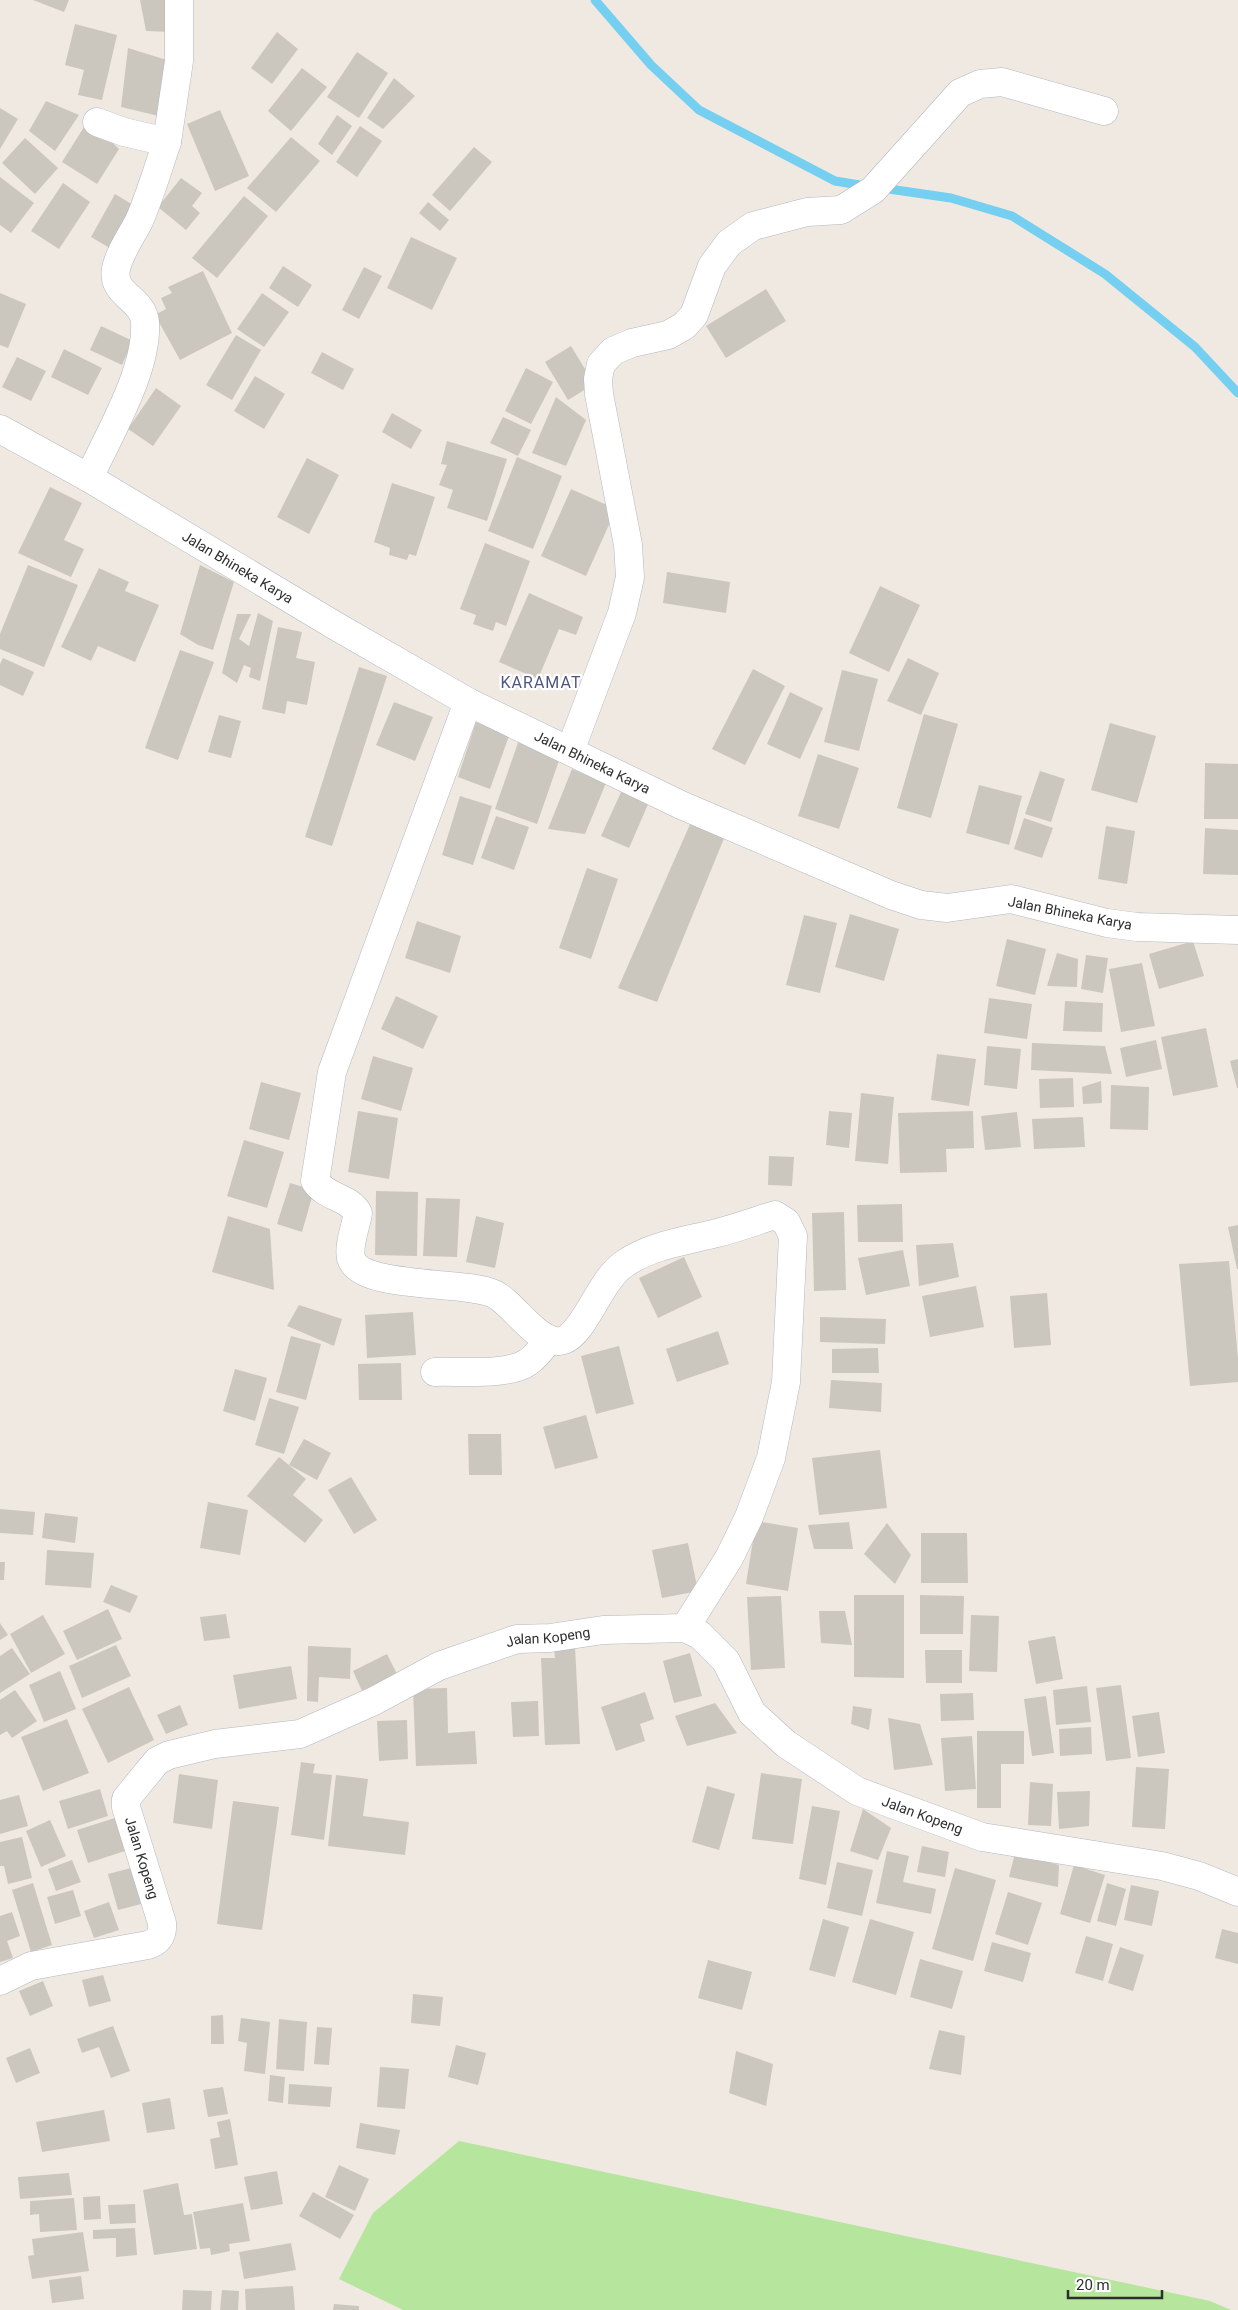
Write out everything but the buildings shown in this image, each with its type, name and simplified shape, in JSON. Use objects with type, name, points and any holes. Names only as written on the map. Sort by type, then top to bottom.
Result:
[{"type":"street","points":[[89,478],[139,368],[145,322],[143,311],[119,289],[116,268],[140,219],[167,142],[179,60],[179,0]]},
{"type":"street","points":[[570,751],[622,613],[630,578],[628,544],[599,394],[598,379],[601,364],[613,351],[632,343],[668,334],[684,326],[694,315],[712,266],[729,243],[752,226],[807,212],[841,210],[873,190],[960,93],[980,84],[1002,82],[1104,111]]},
{"type":"street","points":[[97,122],[124,132],[167,142]]},
{"type":"street","name":"Jalan Bhineka Karya","points":[[0,429],[89,478],[334,625],[468,702],[681,805],[892,895],[921,905],[947,908],[1011,899],[1107,923],[1137,927],[1238,930]]},
{"type":"street","points":[[468,702],[332,1072],[315,1182],[325,1192],[353,1205],[358,1213],[351,1259],[359,1269],[368,1275],[392,1280],[478,1288],[508,1302],[534,1331],[549,1339],[562,1341],[574,1334],[611,1275],[624,1264],[646,1252],[775,1215],[782,1217],[791,1228],[792,1255],[786,1382],[770,1458],[749,1517],[733,1550],[684,1628]]},
{"type":"street","points":[[435,1372],[515,1370],[528,1363],[538,1354],[549,1339]]},
{"type":"street","name":"Jalan Kopeng","points":[[0,1981],[31,1966],[148,1946],[160,1937],[163,1932],[162,1923],[126,1807],[126,1799],[145,1774],[163,1758],[215,1744],[300,1734],[374,1701],[439,1666],[516,1639],[550,1638],[612,1630],[684,1628],[700,1635],[726,1661],[752,1713],[786,1744],[857,1791],[982,1837],[1162,1866],[1199,1876],[1238,1892]]},
{"type":"green space","points":[[459,2141],[1210,2301],[1231,2310],[403,2310],[339,2279],[373,2213]]},
{"type":"waterway","points":[[595,0],[651,65],[699,110],[835,181],[866,186]]},
{"type":"waterway","points":[[882,188],[951,198],[1012,216],[1105,274],[1195,347],[1238,393]]},
{"type":"district","name":"KARAMAT","points":[[541,682]]}]
